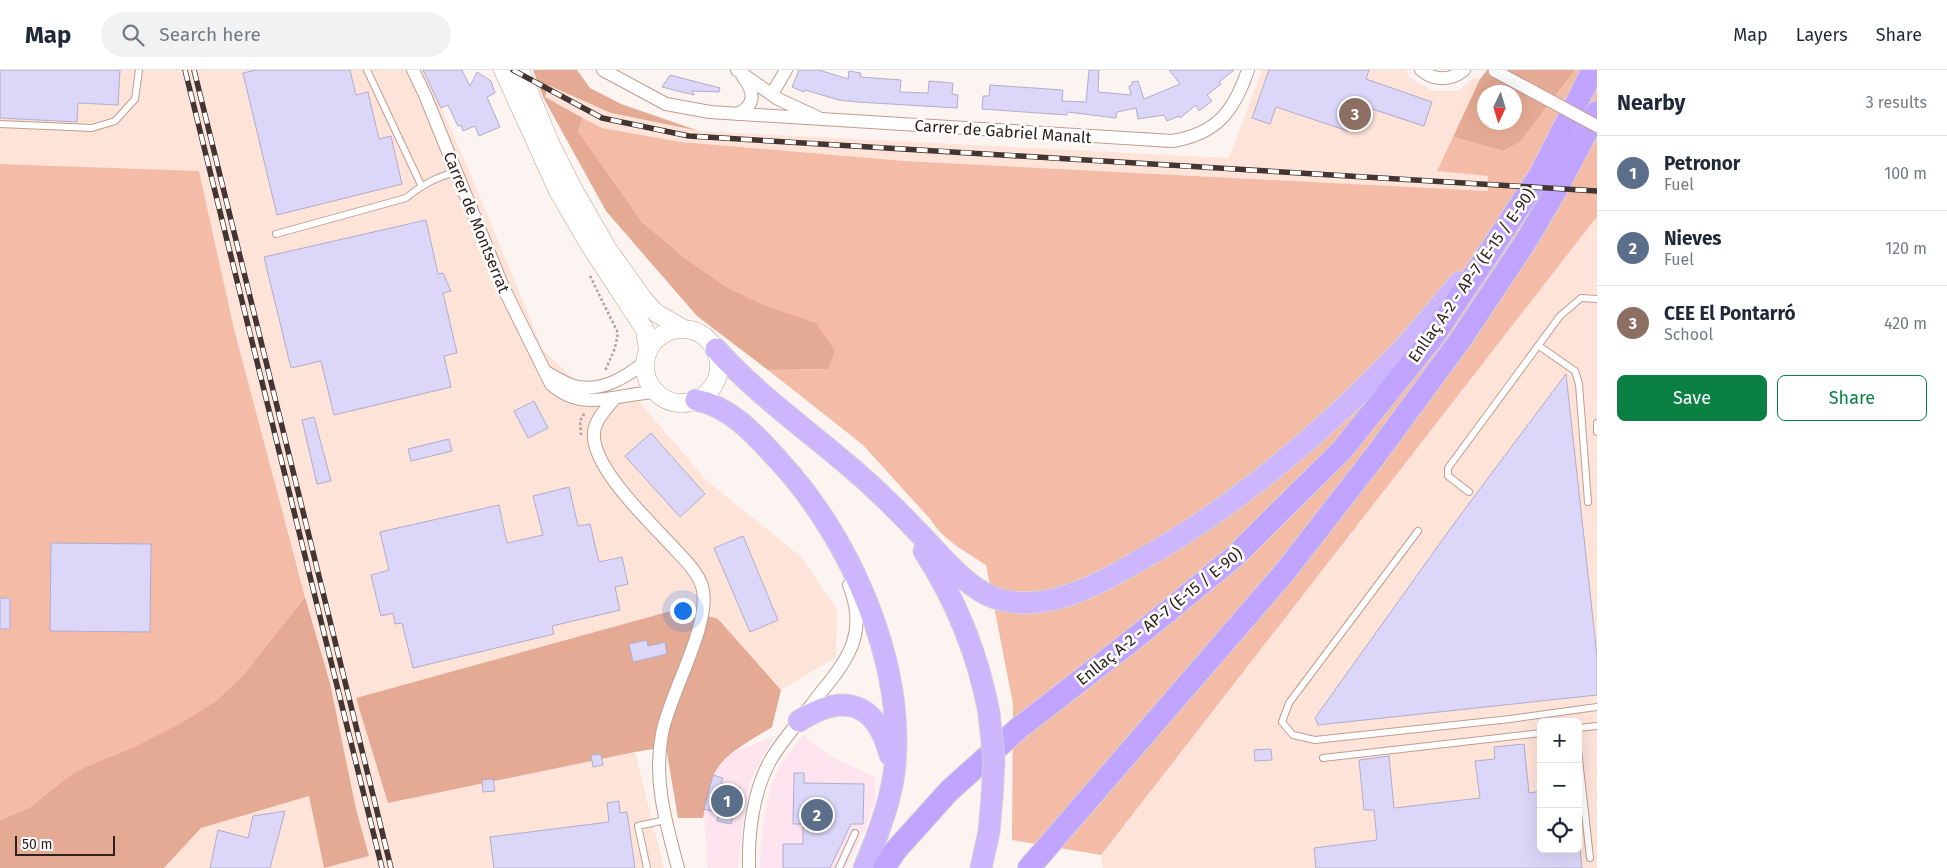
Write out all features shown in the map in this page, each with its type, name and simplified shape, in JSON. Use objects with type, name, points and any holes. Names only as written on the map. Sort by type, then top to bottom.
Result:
[{"type":"highway","name":"Enllaç A-2 - AP-7 (E-15 / E-90)","points":[[884,868],[895,851],[949,791],[1019,728],[1140,634],[1235,556],[1342,450],[1435,334],[1541,174],[1593,70]]},
{"type":"highway","name":"Enllaç A-2 - AP-7 (E-15 / E-90)","points":[[1029,868],[1284,573],[1375,456],[1461,338],[1526,241],[1555,192],[1597,112]]},
{"type":"highway","points":[[716,350],[752,386],[815,437],[872,487],[970,584],[994,598],[1024,603],[1059,599],[1103,582],[1166,546],[1242,494],[1296,451],[1349,403],[1398,353],[1498,239]]},
{"type":"highway","points":[[696,400],[711,403],[730,413],[789,471],[836,540],[868,602],[886,658],[895,718],[894,773],[886,810],[864,868]]},
{"type":"highway","points":[[872,487],[923,551],[951,598],[961,618],[978,666],[989,713],[994,761],[989,832],[981,868]]},
{"type":"highway","points":[[799,721],[812,712],[830,706],[860,708],[876,720],[882,730],[894,773]]},
{"type":"main road","points":[[503,70],[551,178],[587,241],[645,330],[646,375],[649,383],[657,392],[669,400],[678,403],[696,400],[705,395],[717,379],[720,369],[716,350],[703,334],[684,328],[656,313],[644,300],[607,248],[550,143],[520,70]]},
{"type":"main road","points":[[647,357],[652,344],[666,332],[684,328]]},
{"type":"street","name":"Carrer de Montserrat","points":[[413,70],[503,287],[551,384],[560,392],[577,399],[590,401],[643,392],[657,392]]},
{"type":"street","points":[[603,70],[666,104],[710,112],[824,120]]},
{"type":"street","points":[[772,94],[786,70]]},
{"type":"street","name":"Carrer de Gabriel Manalt","points":[[738,71],[772,94],[824,120],[1172,142],[1201,134],[1221,120],[1235,102],[1248,70]]},
{"type":"street","points":[[1421,70],[1426,74],[1442,78],[1459,75],[1464,70]]},
{"type":"street","points":[[737,114],[748,106],[752,97],[751,88],[738,71]]},
{"type":"street","points":[[1494,71],[1597,126]]},
{"type":"street","points":[[546,372],[573,385],[598,386],[614,382],[630,374],[647,357]]},
{"type":"street","points":[[616,398],[600,416],[594,432],[595,444],[604,467],[626,495],[688,564],[700,582],[704,594],[702,618],[662,732],[658,759],[658,778],[665,820],[678,868]]},
{"type":"street","points":[[749,867],[754,810],[760,783],[770,760],[845,662],[855,642],[857,612],[853,595],[837,554],[836,540]]},
{"type":"lane","points":[[0,124],[92,128],[114,121],[135,100],[138,70]]},
{"type":"lane","points":[[367,70],[422,185]]},
{"type":"lane","points":[[276,234],[406,198],[422,185],[438,177],[456,172]]},
{"type":"lane","points":[[1469,492],[1448,476],[1448,468],[1560,316],[1581,298],[1597,300]]},
{"type":"lane","points":[[1538,346],[1575,371],[1579,384],[1588,502]]},
{"type":"lane","points":[[1597,423],[1597,432]]},
{"type":"lane","points":[[1418,531],[1289,703],[1282,722],[1293,735],[1316,740],[1510,719],[1597,707]]},
{"type":"lane","points":[[1582,728],[1597,726]]},
{"type":"lane","points":[[1323,758],[1537,732]]},
{"type":"lane","points":[[1579,763],[1590,858]]},
{"type":"lane","points":[[646,868],[638,826],[665,820]]},
{"type":"lane","points":[[839,868],[855,833]]},
{"type":"path","points":[[589,273],[618,333],[615,348],[598,386]]},
{"type":"path","points":[[581,437],[579,432],[580,421],[590,401]]},
{"type":"shaded area","points":[[0,70],[425,70],[473,180],[543,350],[587,392],[638,400],[705,479],[801,557],[837,610],[836,657],[781,690],[718,619],[388,803],[635,752],[664,868],[324,868],[369,856],[356,809],[330,683],[288,536],[234,329],[199,171],[0,164]]},
{"type":"shaded area","points":[[533,70],[577,70],[590,88],[621,104],[699,131],[611,113],[548,85],[545,97],[583,118],[578,131],[642,222],[685,258],[728,288],[769,307],[816,323],[835,351],[828,369],[768,370],[697,316],[606,211],[543,97]]},
{"type":"shaded area","points":[[1262,70],[1406,70],[1410,78],[1433,91],[1457,91],[1474,78],[1480,79],[1437,171],[1488,176],[1488,191],[905,161],[681,142],[602,128],[545,97],[548,84],[611,113],[699,131],[1229,158]]},
{"type":"shaded area","points":[[1487,70],[1575,70],[1520,142],[1503,151],[1453,137],[1477,85],[1477,130],[1522,130],[1522,85],[1477,85]]},
{"type":"shaded area","points":[[1575,70],[1597,70],[1597,218],[1101,855],[1012,840],[1013,704],[986,565],[942,534],[863,445],[768,370],[828,369],[769,307],[728,288],[685,258],[642,222],[578,131],[583,118],[602,128],[681,142],[905,161],[1488,191],[1488,176],[1437,171],[1453,137],[1503,151],[1520,142]]},
{"type":"shaded area","points":[[0,164],[199,171],[234,329],[305,597],[243,675],[217,700],[184,721],[134,747],[85,767],[69,776],[29,808],[0,820]]},
{"type":"shaded area","points":[[1595,218],[1597,218],[1597,868],[1103,868],[1101,855]]},
{"type":"shaded area","points":[[305,597],[330,683],[356,809],[369,856],[324,868],[309,796],[201,828],[164,868],[0,868],[0,820],[29,808],[69,776],[85,767],[134,747],[184,721],[217,700],[243,675]]},
{"type":"shaded area","points":[[682,608],[718,619],[781,690],[772,727],[730,754],[719,766],[711,784],[703,818],[678,818],[666,747],[388,803],[356,698]]},
{"type":"shaded area","points":[[803,735],[830,756],[875,777],[875,801],[865,829],[846,868],[760,868],[762,830],[770,789],[780,765]]},
{"type":"shaded area","points":[[775,736],[750,782],[742,828],[738,868],[707,868],[704,817],[711,785],[718,767],[733,752]]},
{"type":"shaded area","points":[[309,796],[324,868],[164,868],[201,828]]},
{"type":"building","points":[[0,70],[120,70],[118,105],[78,103],[77,122],[0,118]]},
{"type":"building","points":[[256,70],[350,70],[356,95],[368,92],[379,139],[391,136],[402,184],[277,215],[243,73]]},
{"type":"building","points":[[423,70],[462,70],[470,86],[477,72],[491,81],[495,93],[487,97],[500,127],[479,136],[475,126],[463,131],[461,125],[458,126],[448,105],[441,108]]},
{"type":"building","points":[[799,70],[819,70],[848,79],[849,71],[861,73],[860,77],[901,80],[900,92],[928,93],[929,81],[953,83],[952,94],[958,95],[957,108],[857,102],[839,100],[805,90],[804,92],[792,87]]},
{"type":"building","points":[[1089,70],[1099,70],[1098,92],[1131,95],[1129,86],[1132,85],[1132,82],[1138,81],[1144,99],[1180,84],[1169,70],[1234,70],[1207,95],[1212,101],[1199,111],[1196,105],[1180,118],[1179,116],[1167,121],[1164,115],[1138,119],[1136,108],[1117,112],[1116,118],[1068,112],[1067,115],[982,109],[983,96],[989,96],[990,85],[1063,90],[1062,101],[1086,102]]},
{"type":"building","points":[[1269,70],[1369,70],[1366,79],[1432,102],[1424,126],[1357,104],[1348,131],[1276,107],[1270,124],[1252,118]]},
{"type":"building","points":[[670,75],[720,88],[719,92],[692,91],[694,95],[662,87]]},
{"type":"building","points":[[426,220],[438,274],[443,273],[451,291],[443,293],[457,353],[444,356],[451,387],[334,415],[321,361],[291,368],[264,257]]},
{"type":"building","points":[[1566,374],[1597,656],[1597,695],[1318,725],[1315,718],[1453,525]]},
{"type":"building","points":[[534,401],[548,428],[528,438],[514,411]]},
{"type":"building","points":[[314,417],[331,481],[317,484],[302,420]]},
{"type":"building","points":[[651,433],[705,494],[680,517],[625,456]]},
{"type":"building","points":[[449,439],[452,451],[411,461],[408,449]]},
{"type":"building","points":[[569,487],[578,526],[590,524],[599,562],[622,557],[628,584],[615,587],[620,610],[552,626],[554,634],[413,668],[402,623],[395,624],[393,613],[381,616],[371,575],[389,570],[380,532],[499,505],[507,543],[543,535],[533,496]]},
{"type":"building","points":[[743,536],[778,620],[750,632],[714,548]]},
{"type":"building","points":[[51,543],[151,544],[150,632],[50,631]]},
{"type":"building","points":[[0,598],[10,598],[10,629],[0,629]]},
{"type":"building","points":[[647,640],[648,646],[665,642],[667,654],[633,662],[629,644]]},
{"type":"building","points":[[1524,744],[1529,793],[1537,792],[1537,853],[1580,853],[1582,868],[1316,868],[1314,848],[1377,840],[1374,810],[1364,810],[1359,760],[1389,756],[1394,808],[1480,798],[1475,761],[1495,759],[1494,747]]},
{"type":"building","points":[[1271,749],[1272,760],[1255,761],[1254,750]]},
{"type":"building","points":[[601,754],[603,765],[593,767],[591,755]]},
{"type":"building","points":[[794,773],[804,773],[804,783],[864,784],[863,824],[851,824],[830,868],[783,868],[783,844],[803,844],[803,824],[793,824]]},
{"type":"building","points":[[713,775],[723,778],[721,783],[740,788],[731,824],[717,821],[719,813],[704,809]]},
{"type":"building","points":[[493,779],[495,791],[483,792],[482,780]]},
{"type":"building","points":[[619,801],[620,813],[627,812],[635,868],[494,868],[490,837],[609,822],[607,803]]},
{"type":"building","points":[[285,811],[270,868],[210,868],[218,830],[248,838],[253,816]]},
{"type":"railway","points":[[185,70],[382,868]]},
{"type":"railway","points":[[194,70],[391,868]]},
{"type":"railway","points":[[513,70],[602,118],[689,136],[1597,191]]},
{"type":"place","name":"CEE El Pontarró","points":[[1355,114]]},
{"type":"place","name":"Petronor","points":[[727,801]]},
{"type":"place","name":"Nieves","points":[[817,815]]}]
